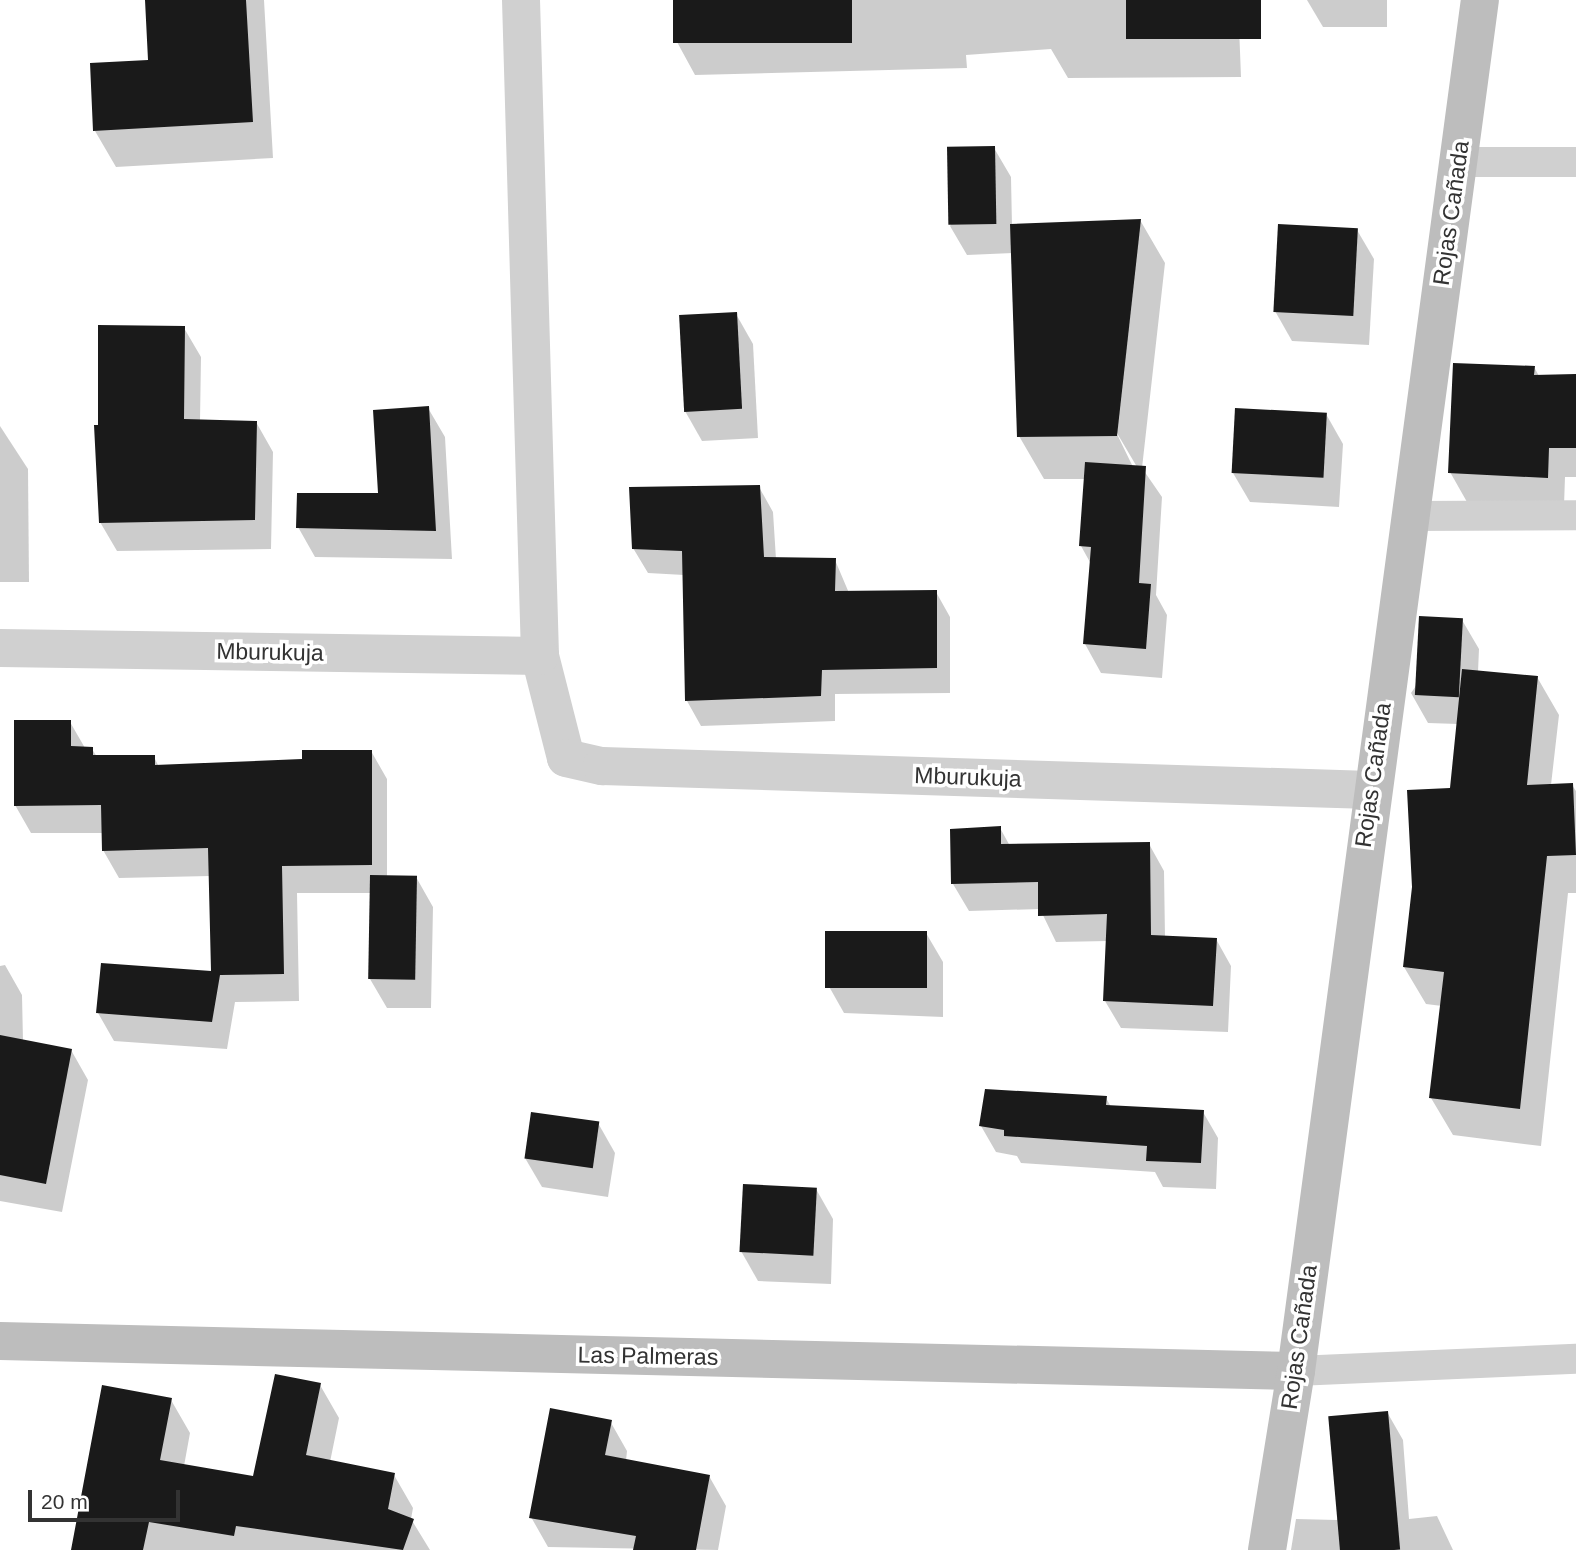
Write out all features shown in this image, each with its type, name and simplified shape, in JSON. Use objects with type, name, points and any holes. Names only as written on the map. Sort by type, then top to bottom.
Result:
[{"type":"main road","name":"Rojas Cañada","points":[[1267,1550],[1296,1371],[1371,790],[1480,0]]},
{"type":"main road","name":"Las Palmeras","points":[[0,1341],[1296,1371]]},
{"type":"street","points":[[521,0],[540,656]]},
{"type":"street","name":"Mburukuja","points":[[0,648],[540,656],[566,758],[602,766],[1371,790]]},
{"type":"lane","points":[[1459,162],[1576,162]]},
{"type":"lane","points":[[1410,516],[1576,515]]},
{"type":"lane","points":[[1296,1371],[1576,1359]]},
{"type":"building","points":[[145,0],[246,0],[253,122],[93,131],[90,63],[148,60]]},
{"type":"building","points":[[673,0],[852,0],[852,43],[673,43]]},
{"type":"building","points":[[1126,0],[1261,0],[1261,39],[1126,39]]},
{"type":"building","points":[[995,146],[996,224],[948,225],[947,147]]},
{"type":"building","points":[[1141,219],[1117,436],[1017,437],[1010,224]]},
{"type":"building","points":[[1278,224],[1358,228],[1353,316],[1273,312]]},
{"type":"building","points":[[737,312],[742,409],[684,412],[679,315]]},
{"type":"building","points":[[98,325],[185,326],[184,419],[257,421],[255,520],[99,523],[94,425],[98,425]]},
{"type":"building","points":[[1453,363],[1535,366],[1534,375],[1576,374],[1576,448],[1549,448],[1548,478],[1448,473]]},
{"type":"building","points":[[429,406],[436,531],[296,528],[297,493],[378,493],[373,410]]},
{"type":"building","points":[[1235,408],[1327,413],[1323,478],[1232,473]]},
{"type":"building","points":[[1085,462],[1146,466],[1139,583],[1151,584],[1146,649],[1083,644],[1091,547],[1079,546]]},
{"type":"building","points":[[760,485],[764,557],[836,558],[835,591],[937,590],[937,668],[822,670],[821,696],[685,701],[682,551],[632,549],[629,487]]},
{"type":"building","points":[[1419,616],[1463,618],[1459,697],[1415,695]]},
{"type":"building","points":[[1462,669],[1538,676],[1527,785],[1573,783],[1576,855],[1547,856],[1520,1109],[1429,1098],[1444,972],[1403,967],[1412,887],[1407,790],[1450,788]]},
{"type":"building","points":[[14,720],[71,720],[71,746],[93,747],[93,755],[155,755],[155,765],[302,759],[302,750],[372,750],[372,865],[282,866],[284,974],[220,975],[212,1022],[96,1013],[101,963],[211,971],[208,848],[102,851],[101,805],[14,806]]},
{"type":"building","points":[[1001,826],[1001,844],[1150,842],[1151,935],[1217,938],[1213,1006],[1103,1001],[1107,914],[1038,916],[1038,882],[951,884],[950,829]]},
{"type":"building","points":[[370,875],[417,876],[415,980],[368,979]]},
{"type":"building","points":[[825,931],[927,931],[927,988],[825,988]]},
{"type":"building","points":[[0,1035],[72,1049],[46,1184],[0,1175]]},
{"type":"building","points":[[985,1089],[1107,1096],[1106,1105],[1204,1110],[1201,1163],[1146,1161],[1147,1146],[1004,1136],[1004,1130],[979,1126]]},
{"type":"building","points":[[531,1112],[599,1122],[593,1168],[524,1159]]},
{"type":"building","points":[[743,1184],[817,1188],[813,1256],[739,1252]]},
{"type":"building","points":[[275,1374],[321,1383],[306,1455],[395,1473],[388,1509],[414,1519],[403,1550],[236,1526],[234,1536],[149,1522],[143,1550],[71,1550],[102,1385],[172,1398],[160,1460],[253,1476]]},
{"type":"building","points":[[550,1408],[612,1420],[605,1455],[710,1475],[696,1550],[633,1550],[636,1536],[529,1518]]},
{"type":"building","points":[[1388,1411],[1400,1549],[1340,1550],[1328,1416]]}]
